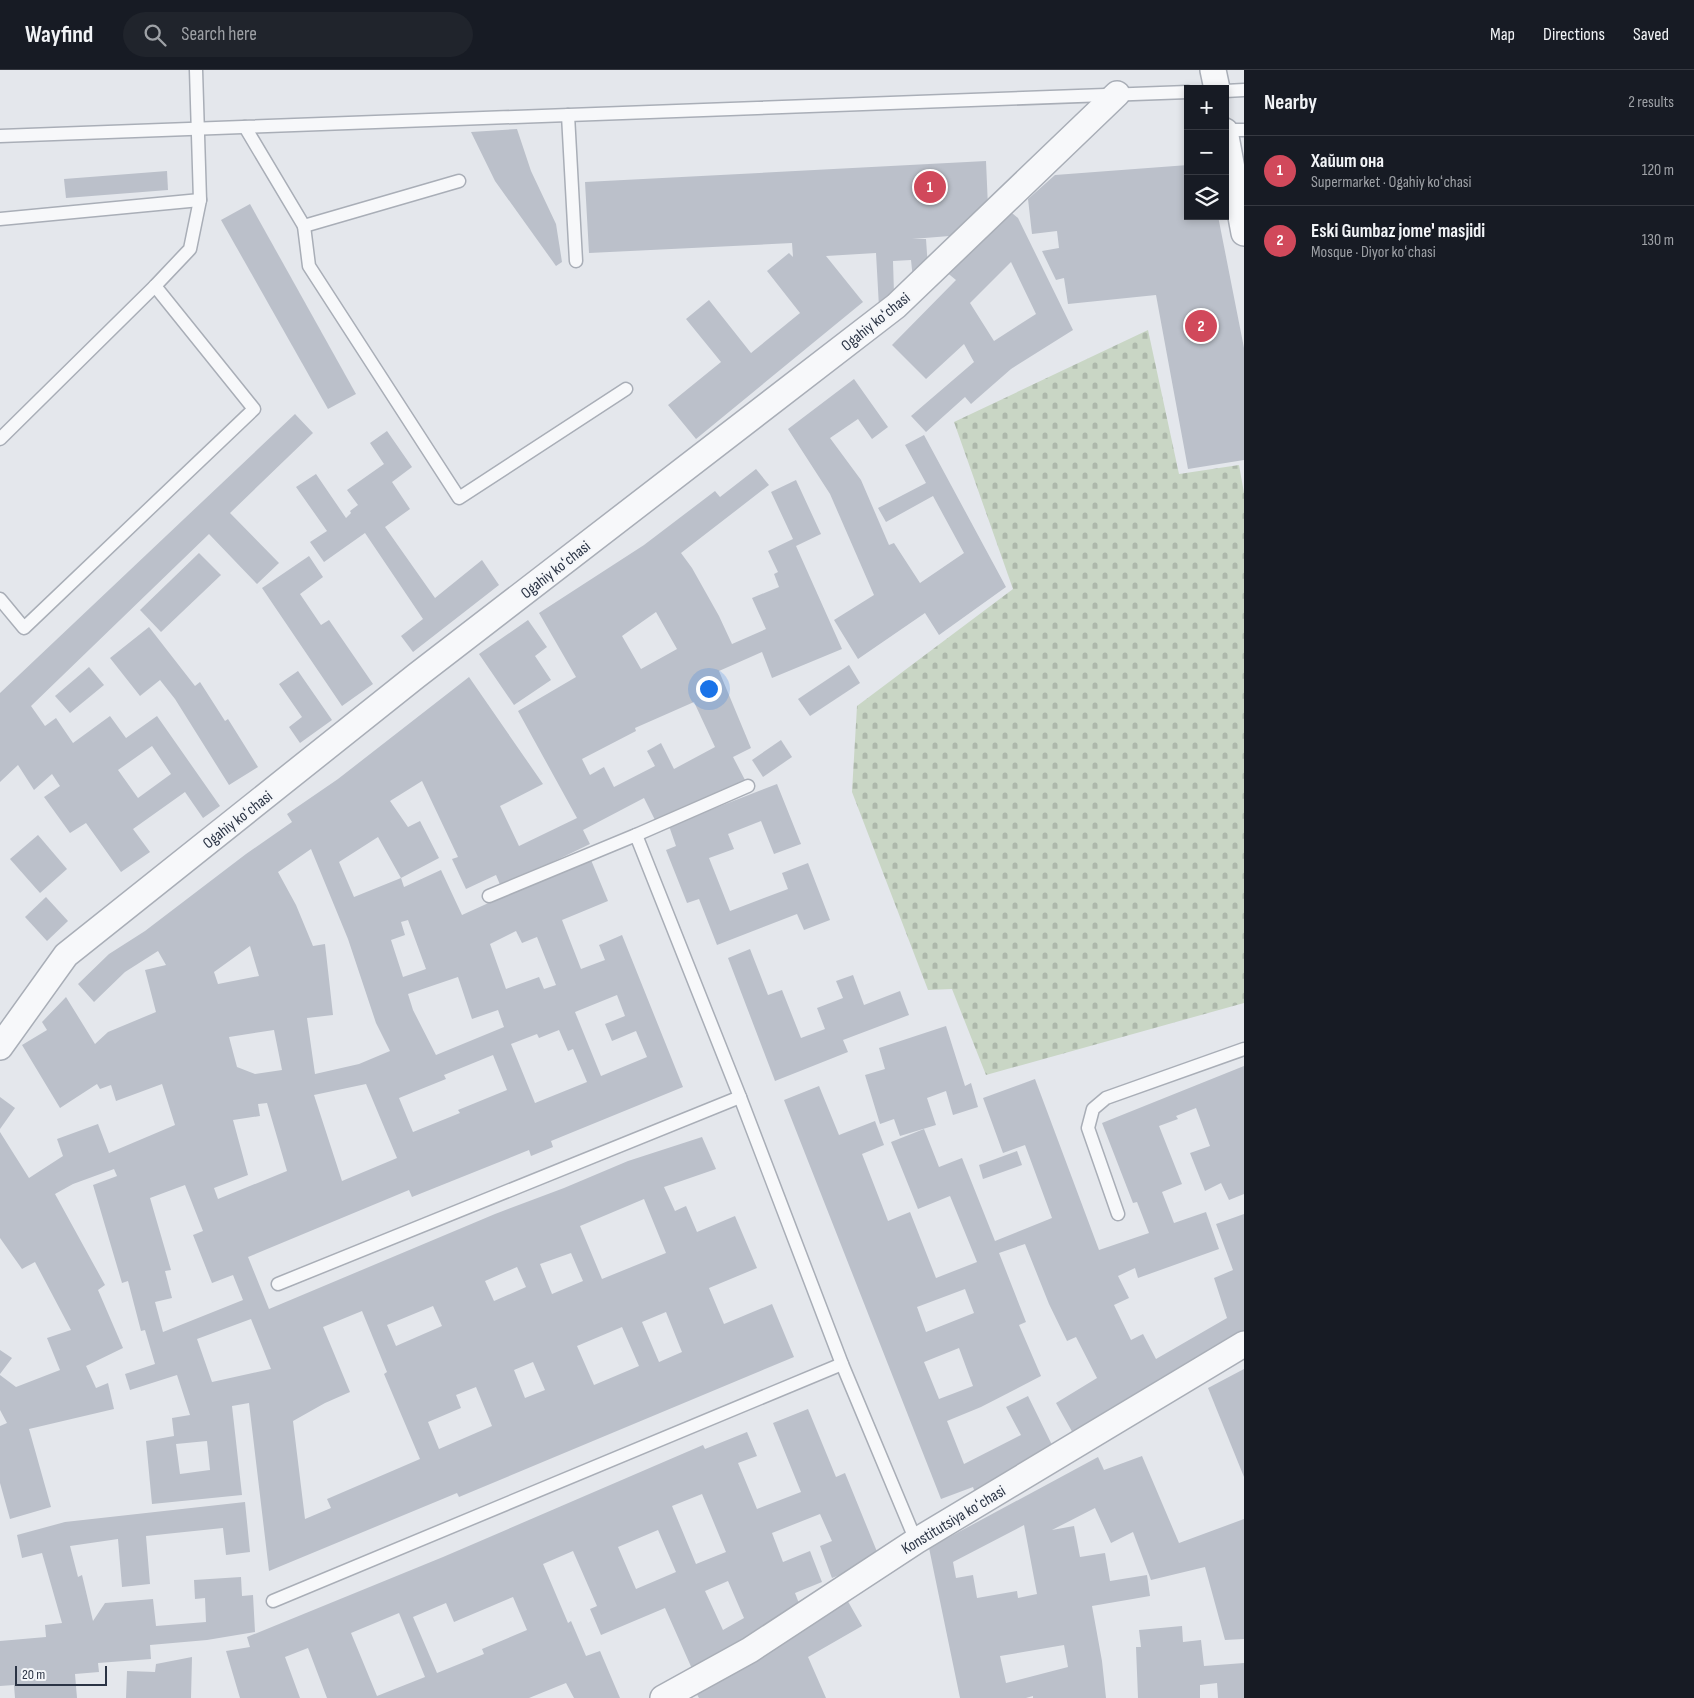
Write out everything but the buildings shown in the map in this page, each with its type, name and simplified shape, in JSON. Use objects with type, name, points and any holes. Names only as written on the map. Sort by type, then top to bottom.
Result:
[{"type":"street","points":[[1213,70],[1216,85]]},
{"type":"street","name":"Ogahiy koʻchasi","points":[[0,1047],[66,955],[408,682],[896,306],[1117,94]]},
{"type":"street","points":[[1229,152],[1244,233]]},
{"type":"street","name":"Konstitutsiya koʻchasi","points":[[663,1698],[750,1650],[916,1541],[1244,1344]]},
{"type":"lane","points":[[0,439],[190,249],[200,200],[196,70]]},
{"type":"lane","points":[[1229,91],[1244,90]]},
{"type":"lane","points":[[0,136],[1184,92]]},
{"type":"lane","points":[[568,115],[576,261]]},
{"type":"lane","points":[[244,127],[304,226],[309,266],[459,498],[626,389]]},
{"type":"lane","points":[[1229,130],[1244,130]]},
{"type":"lane","points":[[304,226],[459,181]]},
{"type":"lane","points":[[0,219],[200,200]]},
{"type":"lane","points":[[0,599],[24,628],[254,410],[155,286]]},
{"type":"lane","points":[[489,896],[748,786]]},
{"type":"lane","points":[[636,835],[740,1097],[842,1364],[916,1541]]},
{"type":"lane","points":[[1118,1214],[1088,1128],[1094,1109],[1106,1098],[1244,1049]]},
{"type":"lane","points":[[278,1284],[740,1097]]},
{"type":"lane","points":[[273,1601],[842,1364]]},
{"type":"green space","points":[[1148,330],[1179,474],[1239,465],[1244,493],[1244,1003],[986,1075],[952,989],[928,990],[852,792],[857,706],[1013,589],[954,422]]},
{"type":"place","name":"Хайит она","points":[[930,187]]},
{"type":"place","name":"Eski Gumbaz jome' masjidi","points":[[1201,326]]}]
